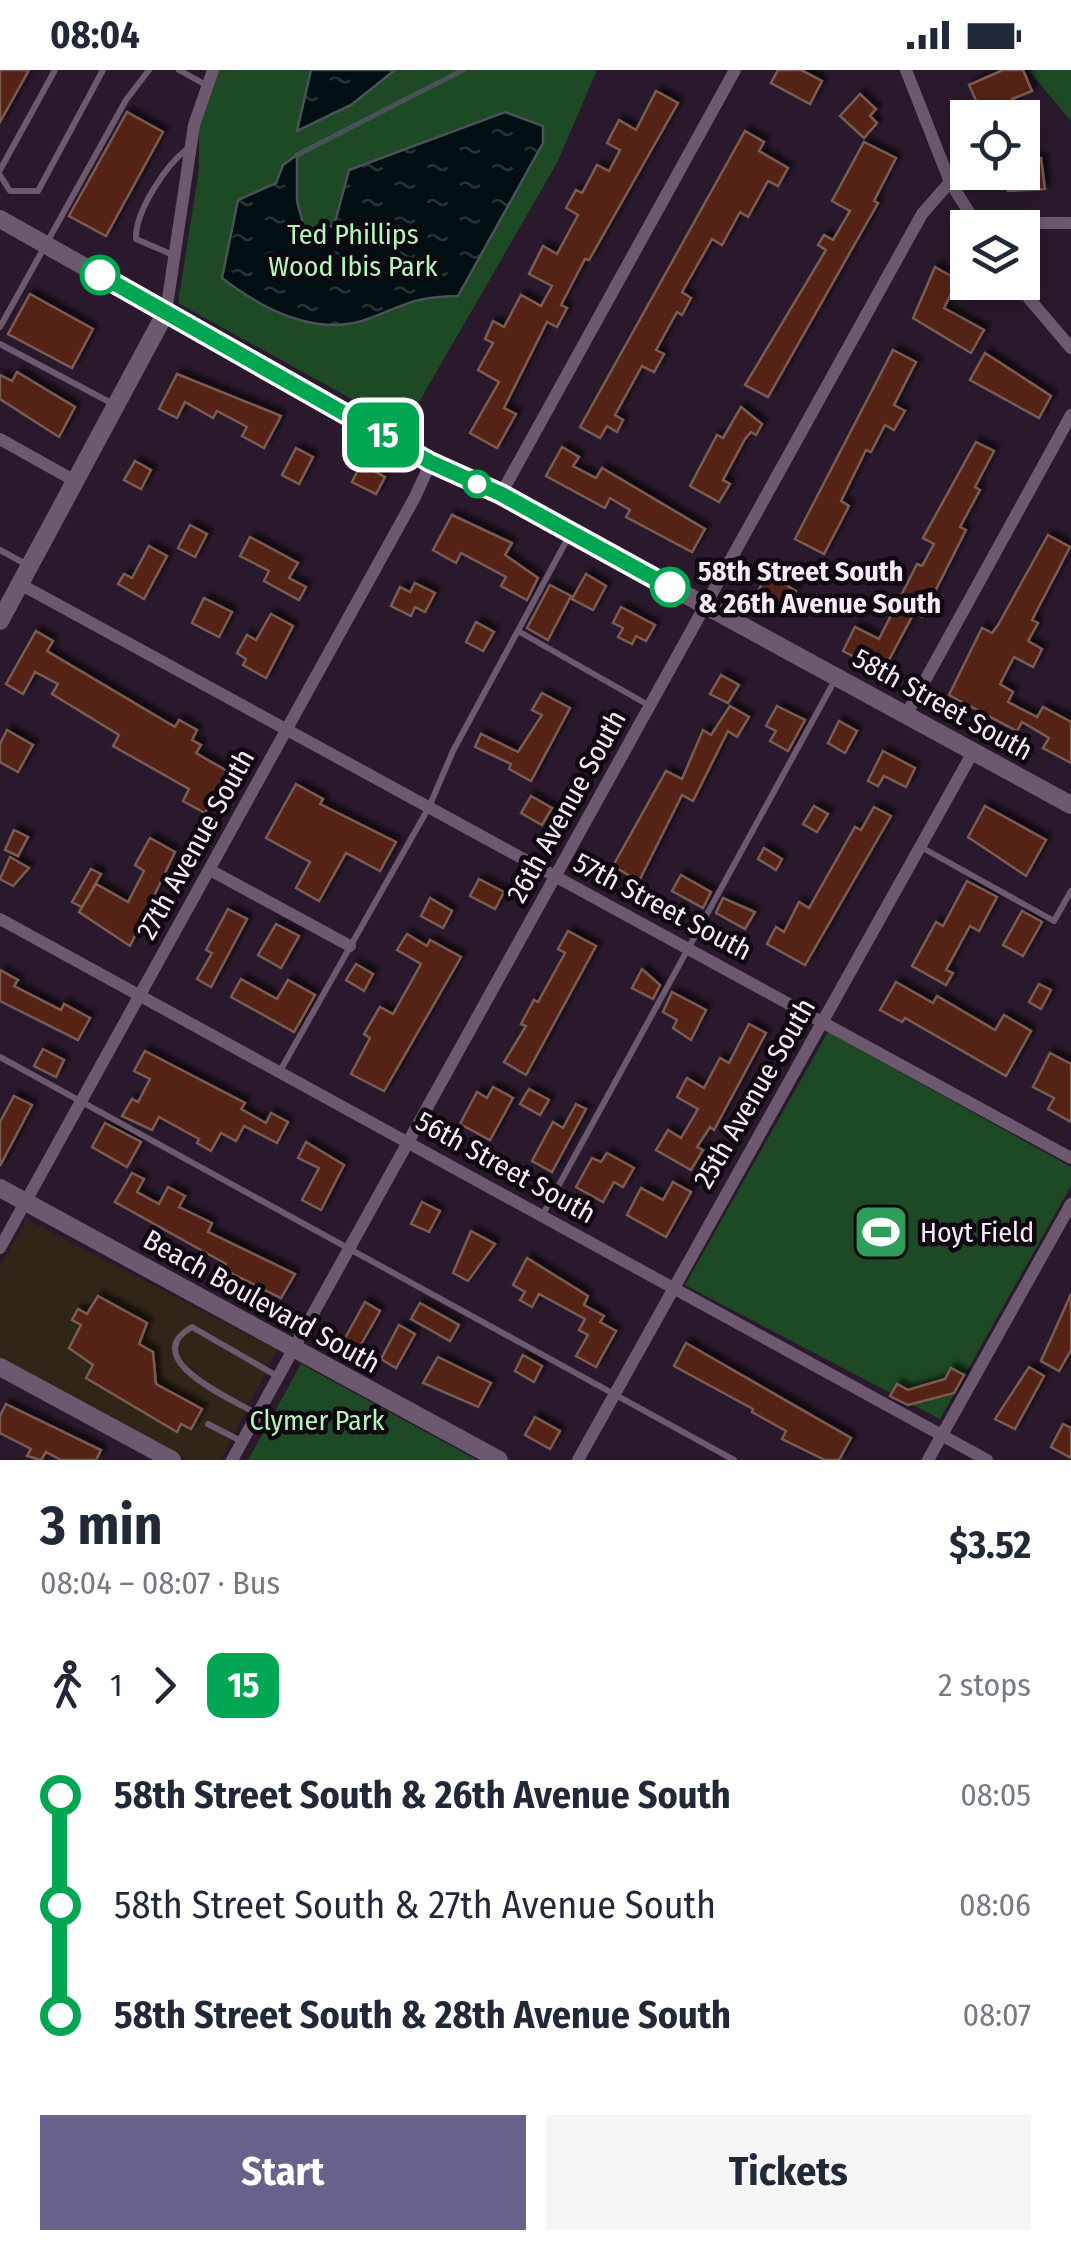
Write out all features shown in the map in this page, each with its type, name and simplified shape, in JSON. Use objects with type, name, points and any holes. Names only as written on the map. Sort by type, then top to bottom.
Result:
[{"type":"street","points":[[0,621],[166,312],[190,147],[213,70]]},
{"type":"street","points":[[501,494],[735,70]]},
{"type":"street","points":[[906,70],[950,182]]},
{"type":"street","name":"26th Avenue South","points":[[232,1460],[922,214],[950,182]]},
{"type":"street","points":[[1040,223],[1071,222]]},
{"type":"street","name":"58th Street South","points":[[1,223],[430,462],[501,494],[1071,805]]},
{"type":"street","points":[[1031,300],[1071,348]]},
{"type":"street","points":[[906,715],[1071,416]]},
{"type":"street","points":[[0,439],[75,480]]},
{"type":"street","name":"27th Avenue South","points":[[0,1248],[430,462]]},
{"type":"street","name":"57th Street South","points":[[20,584],[1071,1158]]},
{"type":"street","name":"25th Avenue South","points":[[578,1460],[973,752]]},
{"type":"street","points":[[210,870],[350,946]]},
{"type":"street","name":"56th Street South","points":[[0,919],[987,1460]]},
{"type":"street","name":"Beach Boulevard South","points":[[0,1188],[500,1460]]},
{"type":"street","points":[[928,1460],[1071,1204]]},
{"type":"street","points":[[0,1367],[172,1460]]},
{"type":"lane","points":[[55,70],[0,172],[10,191],[38,190],[103,70]]},
{"type":"lane","points":[[0,327],[126,100],[150,70]]},
{"type":"lane","points":[[179,70],[207,86]]},
{"type":"lane","points":[[174,255],[136,240],[135,226],[174,160],[190,147]]},
{"type":"lane","points":[[0,344],[116,406]]},
{"type":"lane","points":[[280,1072],[429,807],[453,751],[571,532]]},
{"type":"lane","points":[[0,550],[30,566]]},
{"type":"lane","points":[[518,632],[650,706]]},
{"type":"lane","points":[[542,1216],[836,677]]},
{"type":"lane","points":[[920,847],[1054,922],[1071,891]]},
{"type":"lane","points":[[0,1057],[734,1460]]},
{"type":"lane","points":[[257,1414],[188,1374],[178,1364],[175,1346],[182,1333],[192,1327],[278,1376]]},
{"type":"lane","points":[[208,1424],[242,1441]]},
{"type":"shaded area","points":[[26,1219],[277,1350],[221,1460],[189,1460],[0,1358],[0,1267]]},
{"type":"green space","name":"Ted Phillips Wood Ibis Park","points":[[219,70],[311,70],[298,131],[351,105],[395,70],[597,70],[557,163],[404,428],[178,303],[199,169],[199,123]]},
{"type":"green space","points":[[1028,70],[1071,70],[1071,121]]},
{"type":"green space","name":"Hoyt Field","points":[[828,1032],[1071,1167],[1071,1186],[940,1419],[685,1285]]},
{"type":"green space","name":"Clymer Park","points":[[301,1364],[477,1460],[248,1460]]},
{"type":"water","points":[[311,70],[395,70],[351,105],[297,131]]},
{"type":"water","points":[[505,112],[543,126],[543,143],[458,296],[420,300],[368,319],[329,325],[272,310],[222,278],[238,200],[276,183],[283,165],[297,155],[297,201],[304,227],[334,226],[349,170]]},
{"type":"building","points":[[0,70],[29,70],[0,122]]},
{"type":"building","points":[[778,70],[801,70],[822,81],[810,104],[771,83]]},
{"type":"building","points":[[1003,70],[1023,70],[1032,91],[1012,100],[976,100],[969,85]]},
{"type":"building","points":[[656,91],[678,103],[589,260],[585,259],[561,305],[567,308],[557,327],[547,322],[504,408],[516,414],[497,448],[470,433],[499,382],[478,370],[493,343],[485,339],[493,321],[504,327],[521,295],[541,306],[552,286],[529,274],[543,246],[557,254],[578,215],[566,208],[576,190],[582,193],[597,165],[609,171],[620,150],[607,143],[619,120],[636,130]]},
{"type":"building","points":[[860,94],[876,109],[870,116],[877,123],[864,138],[840,116]]},
{"type":"building","points":[[127,112],[163,132],[106,236],[69,216]]},
{"type":"building","points":[[745,131],[764,142],[759,151],[788,168],[778,186],[768,181],[748,217],[740,212],[722,245],[712,239],[682,292],[691,298],[682,315],[677,312],[656,350],[664,354],[654,372],[642,366],[615,415],[623,420],[617,432],[607,426],[600,438],[580,427]]},
{"type":"building","points":[[864,142],[896,158],[874,201],[878,203],[768,397],[745,385],[826,250],[818,245],[824,235],[833,240],[850,211],[832,201]]},
{"type":"building","points":[[1040,158],[1041,158],[1045,189],[1040,189]]},
{"type":"building","points":[[935,267],[950,275],[950,296],[944,308],[984,330],[971,353],[913,318]]},
{"type":"building","points":[[30,294],[93,329],[72,368],[8,334]]},
{"type":"building","points":[[893,350],[916,362],[894,405],[905,411],[894,430],[885,425],[871,452],[866,450],[841,501],[849,506],[824,554],[795,539]]},
{"type":"building","points":[[985,353],[1051,396],[1039,418],[970,380]]},
{"type":"building","points":[[17,372],[75,407],[59,437],[0,399],[0,375],[12,381]]},
{"type":"building","points":[[177,374],[281,416],[264,448],[242,436],[247,427],[217,411],[213,418],[185,402],[177,418],[159,409]]},
{"type":"building","points":[[741,407],[762,424],[756,435],[751,432],[745,439],[723,480],[730,484],[719,502],[690,486],[717,435],[723,438]]},
{"type":"building","points":[[976,442],[994,451],[975,487],[980,490],[960,527],[966,530],[922,617],[914,613],[883,671],[843,651],[855,627],[879,639],[917,564],[922,566],[934,544],[923,538]]},
{"type":"building","points":[[562,447],[579,457],[573,466],[596,478],[602,468],[705,529],[692,552],[626,517],[630,510],[610,498],[605,508],[546,476]]},
{"type":"building","points":[[296,448],[313,457],[299,484],[282,475]]},
{"type":"building","points":[[135,461],[151,470],[141,489],[124,480]]},
{"type":"building","points":[[361,464],[385,477],[376,494],[352,482]]},
{"type":"building","points":[[452,515],[512,543],[505,555],[538,578],[527,600],[501,586],[506,577],[461,553],[456,563],[433,550]]},
{"type":"building","points":[[190,525],[207,534],[195,557],[178,548]]},
{"type":"building","points":[[1048,535],[1070,547],[1032,620],[1038,623],[1028,641],[1042,649],[1033,667],[1014,657],[1000,684],[1013,692],[1008,702],[1037,717],[1043,707],[1071,722],[1071,763],[1043,748],[1049,738],[1022,722],[1017,731],[949,695],[982,628],[992,633],[998,625]]},
{"type":"building","points":[[250,537],[298,563],[289,578],[306,587],[299,600],[264,581],[269,571],[240,556]]},
{"type":"building","points":[[149,546],[167,556],[144,599],[118,584],[124,574],[132,578]]},
{"type":"building","points":[[586,574],[606,586],[593,610],[572,599]]},
{"type":"building","points":[[767,574],[796,591],[786,610],[757,593]]},
{"type":"building","points":[[415,583],[435,593],[425,612],[415,607],[411,616],[391,606],[400,587],[410,592]]},
{"type":"building","points":[[550,585],[571,596],[548,640],[527,628]]},
{"type":"building","points":[[204,598],[232,612],[219,637],[192,623]]},
{"type":"building","points":[[621,607],[655,625],[646,641],[636,636],[632,644],[618,637],[623,628],[613,623]]},
{"type":"building","points":[[271,614],[293,626],[266,678],[243,665],[246,659],[237,653],[247,635],[256,640]]},
{"type":"building","points":[[476,622],[494,632],[483,651],[466,642]]},
{"type":"building","points":[[36,631],[53,641],[47,651],[175,727],[179,720],[197,730],[192,740],[201,745],[196,753],[227,771],[205,813],[183,801],[189,789],[113,746],[119,735],[52,694],[58,684],[35,672],[23,694],[6,684]]},
{"type":"building","points":[[721,675],[739,685],[728,703],[710,694]]},
{"type":"building","points":[[542,693],[570,708],[531,781],[509,769],[511,764],[475,747],[481,734],[518,752],[542,715],[532,710]]},
{"type":"building","points":[[730,706],[749,717],[737,737],[728,731],[693,801],[682,795],[639,881],[613,866],[666,771],[682,779],[703,730],[711,735]]},
{"type":"building","points":[[777,706],[805,720],[788,751],[770,741],[776,731],[766,726]]},
{"type":"building","points":[[839,721],[857,731],[845,753],[828,743]]},
{"type":"building","points":[[7,730],[33,745],[18,772],[0,762],[0,744]]},
{"type":"building","points":[[883,751],[915,768],[906,787],[884,776],[878,786],[868,781]]},
{"type":"building","points":[[296,784],[323,799],[320,804],[396,842],[380,871],[346,853],[319,901],[296,888],[310,862],[266,838]]},
{"type":"building","points":[[531,796],[552,808],[542,825],[521,813]]},
{"type":"building","points":[[814,806],[828,814],[817,832],[803,824]]},
{"type":"building","points":[[985,806],[1046,840],[1026,876],[968,837]]},
{"type":"building","points":[[874,807],[891,816],[805,965],[767,944],[776,927],[784,932],[799,902],[809,908],[855,827],[861,830]]},
{"type":"building","points":[[14,830],[28,837],[18,856],[5,850]]},
{"type":"building","points":[[150,838],[175,852],[130,946],[79,912],[96,884],[128,902],[144,871],[135,865]]},
{"type":"building","points":[[764,848],[782,859],[776,870],[758,859]]},
{"type":"building","points":[[10,857],[29,868],[13,886],[0,879]]},
{"type":"building","points":[[91,869],[101,874],[82,907],[72,902]]},
{"type":"building","points":[[681,875],[711,892],[703,908],[672,891]]},
{"type":"building","points":[[479,879],[504,892],[495,909],[470,896]]},
{"type":"building","points":[[967,881],[997,897],[979,931],[970,926],[946,970],[953,973],[946,985],[912,966],[936,922],[943,926]]},
{"type":"building","points":[[430,898],[452,911],[443,928],[421,916]]},
{"type":"building","points":[[723,898],[755,912],[745,929],[716,913]]},
{"type":"building","points":[[228,909],[247,919],[211,987],[197,979],[212,953],[206,950]]},
{"type":"building","points":[[1022,911],[1042,922],[1023,956],[1003,945]]},
{"type":"building","points":[[276,924],[299,936],[281,968],[258,955]]},
{"type":"building","points":[[568,931],[596,946],[526,1075],[504,1062],[526,1026],[521,1024],[534,1000],[538,1002],[565,953],[558,949]]},
{"type":"building","points":[[407,934],[427,946],[430,940],[461,957],[384,1091],[351,1074],[370,1038],[364,1034],[380,1007],[393,1014],[421,964],[397,950]]},
{"type":"building","points":[[356,964],[373,974],[364,991],[346,980]]},
{"type":"building","points":[[642,969],[660,985],[653,999],[632,988]]},
{"type":"building","points":[[0,970],[18,980],[14,986],[61,1010],[64,1004],[90,1018],[78,1040],[0,1001]]},
{"type":"building","points":[[241,979],[277,999],[288,980],[315,995],[294,1032],[231,997]]},
{"type":"building","points":[[896,982],[933,1003],[937,996],[995,1030],[1004,1015],[1031,1031],[1006,1076],[905,1018],[902,1022],[880,1010]]},
{"type":"building","points":[[1039,984],[1051,990],[1041,1009],[1029,1002]]},
{"type":"building","points":[[672,992],[706,1010],[691,1040],[673,1028],[677,1020],[663,1012]]},
{"type":"building","points":[[749,1024],[766,1033],[714,1130],[710,1127],[697,1147],[703,1150],[691,1170],[656,1150],[668,1130],[681,1138],[698,1109],[677,1097],[687,1078],[704,1088],[720,1058],[729,1063]]},
{"type":"building","points":[[43,1049],[64,1060],[56,1077],[34,1066]]},
{"type":"building","points":[[145,1051],[245,1103],[241,1109],[266,1123],[271,1113],[288,1122],[277,1143],[244,1126],[236,1141],[221,1133],[211,1151],[197,1143],[199,1139],[159,1117],[152,1130],[122,1116],[132,1099],[138,1102],[150,1079],[134,1071]]},
{"type":"building","points":[[1050,1053],[1071,1064],[1071,1122],[1048,1109],[1054,1098],[1033,1087]]},
{"type":"building","points":[[493,1087],[513,1098],[490,1140],[460,1124],[477,1092],[487,1098]]},
{"type":"building","points":[[529,1089],[549,1100],[540,1115],[520,1104]]},
{"type":"building","points":[[14,1096],[32,1105],[0,1166],[0,1122]]},
{"type":"building","points":[[576,1104],[586,1109],[552,1172],[532,1161],[553,1122],[563,1128]]},
{"type":"building","points":[[105,1123],[141,1142],[127,1167],[92,1147]]},
{"type":"building","points":[[306,1142],[344,1165],[321,1210],[302,1200],[319,1168],[298,1158]]},
{"type":"building","points":[[607,1153],[634,1168],[623,1187],[614,1182],[603,1202],[576,1187],[592,1158],[601,1162]]},
{"type":"building","points":[[132,1173],[144,1179],[137,1192],[159,1204],[168,1187],[185,1196],[179,1207],[212,1223],[208,1232],[295,1274],[281,1298],[223,1269],[226,1264],[115,1202]]},
{"type":"building","points":[[673,1182],[691,1192],[666,1237],[627,1215],[641,1188],[663,1200]]},
{"type":"building","points":[[422,1202],[440,1211],[429,1232],[411,1224]]},
{"type":"building","points":[[471,1231],[495,1244],[468,1281],[453,1273]]},
{"type":"building","points":[[527,1258],[588,1296],[584,1305],[604,1316],[600,1322],[616,1331],[596,1367],[576,1356],[588,1335],[579,1330],[585,1319],[539,1294],[532,1307],[520,1300],[525,1292],[513,1285]]},
{"type":"building","points":[[1071,1294],[1071,1350],[1059,1371],[1041,1361]]},
{"type":"building","points":[[98,1296],[147,1323],[139,1344],[153,1352],[156,1384],[202,1409],[191,1429],[181,1424],[177,1432],[86,1378],[93,1365],[69,1348],[81,1325],[72,1320],[78,1309],[87,1314]]},
{"type":"building","points":[[365,1302],[380,1311],[359,1348],[344,1340]]},
{"type":"building","points":[[420,1303],[459,1325],[450,1341],[411,1319]]},
{"type":"building","points":[[399,1325],[415,1334],[396,1368],[381,1359]]},
{"type":"building","points":[[686,1343],[851,1438],[839,1460],[825,1460],[782,1439],[786,1431],[674,1366]]},
{"type":"building","points":[[523,1355],[542,1366],[534,1382],[515,1371]]},
{"type":"building","points":[[438,1357],[491,1383],[478,1407],[423,1383]]},
{"type":"building","points":[[1029,1367],[1044,1376],[1015,1429],[995,1419]]},
{"type":"building","points":[[951,1368],[964,1375],[954,1393],[908,1405],[890,1396],[897,1384],[908,1390],[945,1379]]},
{"type":"building","points":[[6,1404],[101,1450],[96,1460],[61,1460],[46,1452],[41,1460],[27,1456],[31,1449],[0,1433],[0,1416]]},
{"type":"building","points":[[535,1417],[560,1431],[550,1449],[525,1435]]},
{"type":"building","points":[[1063,1424],[1071,1428],[1071,1458],[1051,1447]]},
{"type":"waterway","points":[[297,155],[463,70]]},
{"type":"bus line","name":"15","points":[[100,275],[430,462],[501,494],[670,587]]},
{"type":"place","name":"58th Street South & 26th Avenue South","points":[[670,587]]},
{"type":"place","name":"Hoyt Field","points":[[881,1232]]}]
